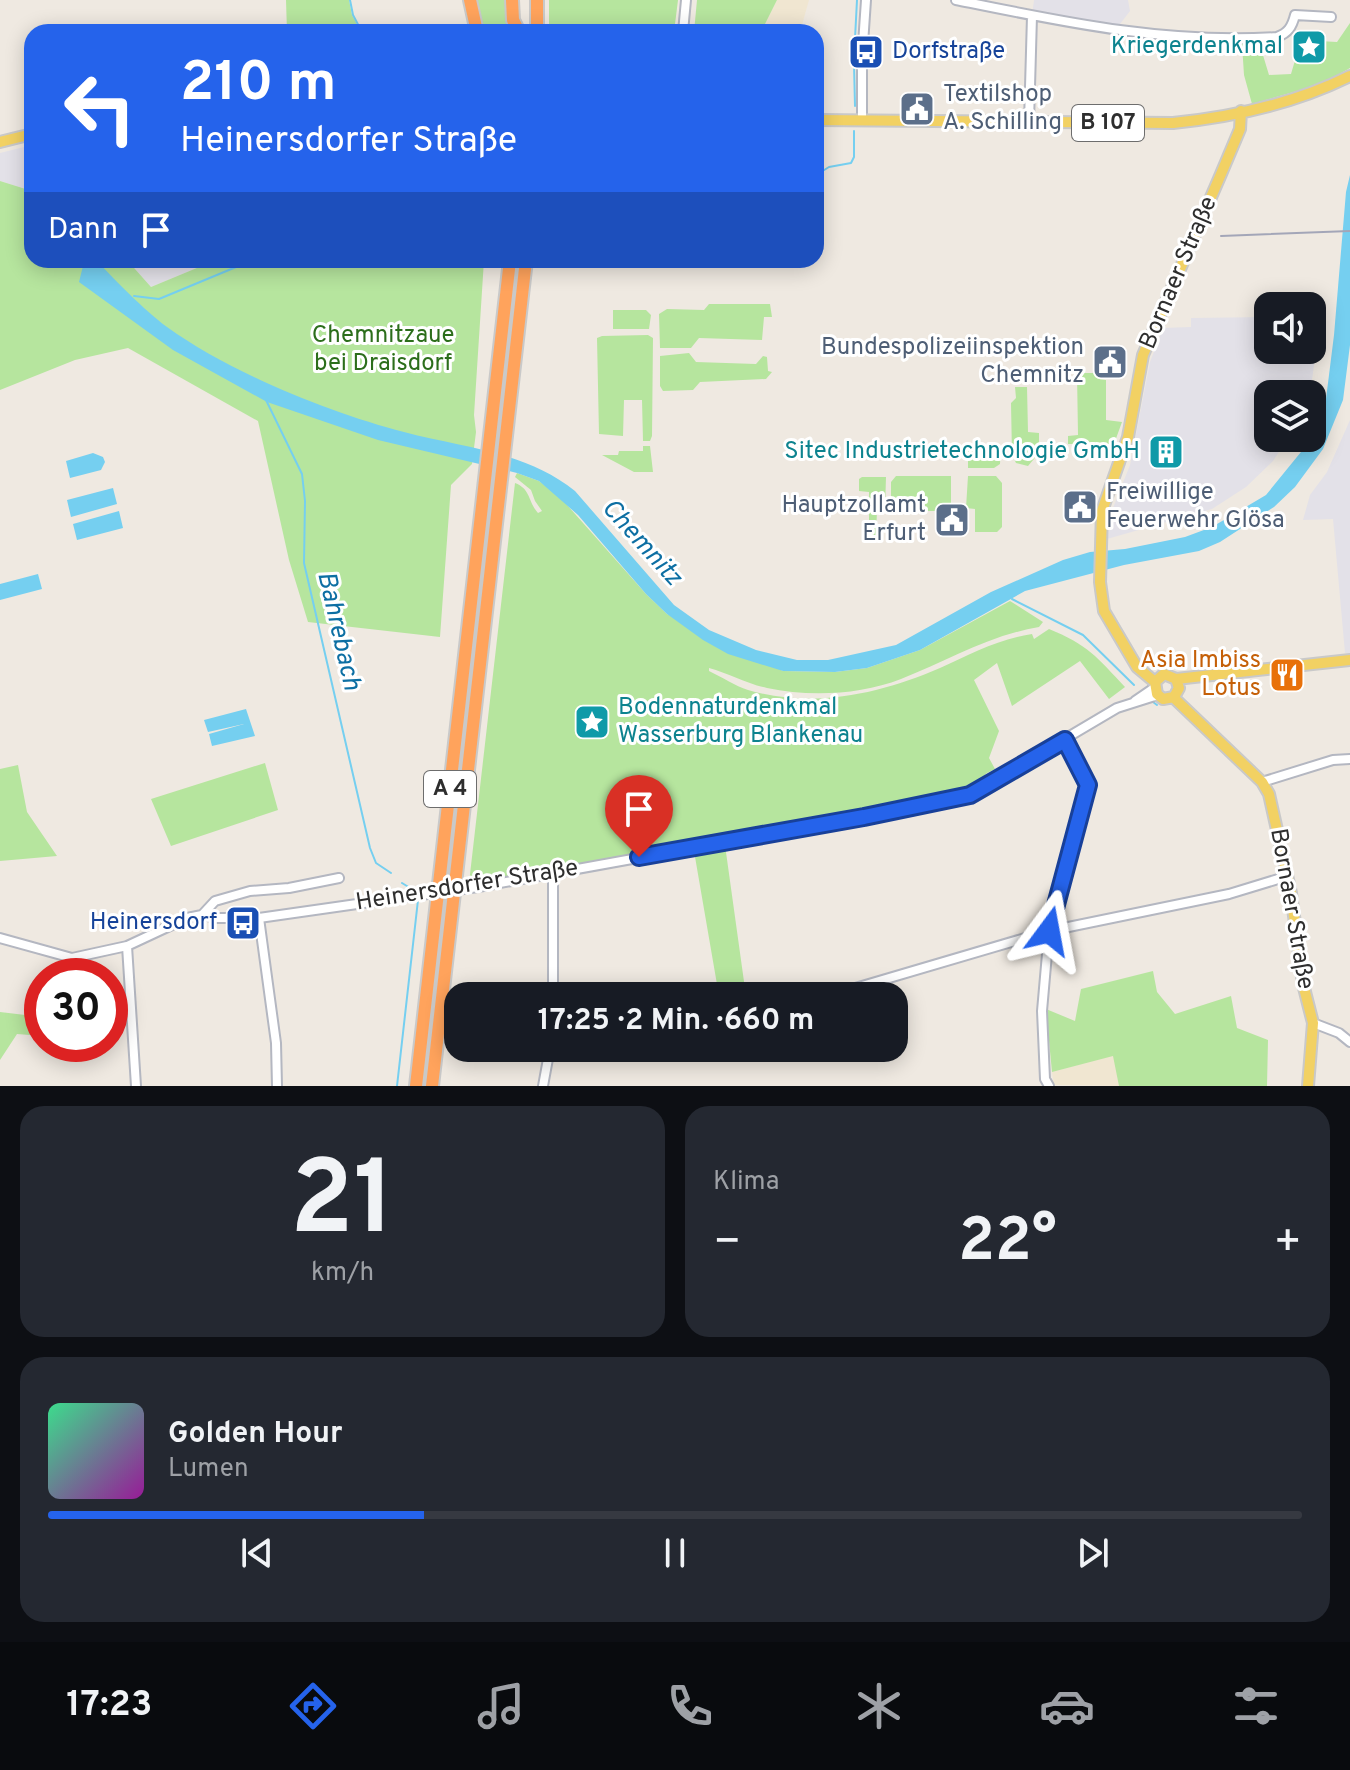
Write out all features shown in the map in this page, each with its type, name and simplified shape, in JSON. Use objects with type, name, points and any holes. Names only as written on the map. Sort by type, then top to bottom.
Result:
[{"type":"highway","points":[[470,0],[475,24]]},
{"type":"highway","points":[[512,0],[515,24]]},
{"type":"highway","points":[[519,24],[520,0]]},
{"type":"highway","points":[[537,0],[537,24]]},
{"type":"highway","name":"A 4","points":[[416,1086],[509,268]]},
{"type":"highway","name":"A 4","points":[[432,1086],[526,268]]},
{"type":"main road","name":"B 107","points":[[824,120],[1159,123],[1199,120],[1302,97],[1350,76]]},
{"type":"main road","name":"Bornaer Straße","points":[[1156,685],[1136,662],[1104,611],[1099,541],[1106,496],[1128,437],[1140,365],[1240,129],[1241,111]]},
{"type":"main road","points":[[0,142],[24,136]]},
{"type":"main road","points":[[1176,688],[1168,674],[1156,685],[1163,699],[1194,676],[1350,660]]},
{"type":"main road","name":"Bornaer Straße","points":[[1176,688],[1193,715],[1262,782],[1269,794],[1288,876],[1303,984],[1313,1023],[1308,1086]]},
{"type":"street","points":[[684,24],[686,0]]},
{"type":"street","points":[[862,120],[866,0]]},
{"type":"street","points":[[956,0],[1032,16],[1164,37],[1247,39],[1285,34],[1293,25],[1295,15],[1331,17]]},
{"type":"street","points":[[1029,122],[1032,16]]},
{"type":"street","name":"Heinersdorfer Straße","points":[[0,938],[72,958],[127,946],[187,918],[202,915],[259,918],[478,887],[948,800],[970,795],[1134,701],[1156,685]]},
{"type":"street","points":[[1049,1086],[1045,1079],[1042,1011],[1049,931],[1088,785],[1065,740]]},
{"type":"street","points":[[1262,782],[1333,760],[1350,759]]},
{"type":"street","points":[[553,874],[553,982]]},
{"type":"street","points":[[876,982],[1049,931],[1229,894],[1288,876]]},
{"type":"street","name":"Heinersdorfer Straße","points":[[202,915],[215,901],[238,894],[339,878]]},
{"type":"street","points":[[259,918],[276,1043],[277,1086]]},
{"type":"street","points":[[127,946],[136,1086]]},
{"type":"street","points":[[1313,1023],[1339,1033],[1350,1042]]},
{"type":"street","points":[[543,1086],[547,1062]]},
{"type":"shaded area","points":[[777,0],[809,0],[802,24],[765,24]]},
{"type":"shaded area","points":[[1034,0],[1128,0],[1130,11],[1117,28],[1032,16]]},
{"type":"shaded area","points":[[24,147],[24,188],[0,181],[0,153]]},
{"type":"shaded area","points":[[134,268],[197,268],[151,287]]},
{"type":"shaded area","points":[[1254,317],[1254,364],[1314,364],[1312,380],[1254,380],[1254,452],[1279,452],[1246,487],[1212,509],[1107,539],[1111,513],[1130,465],[1150,362],[1163,328],[1191,327],[1191,318]]},
{"type":"shaded area","points":[[1350,420],[1350,653],[1345,653],[1333,519],[1303,520],[1310,495],[1327,472]]},
{"type":"shaded area","points":[[1114,1055],[1119,1086],[1054,1085],[1052,1072]]},
{"type":"green space","points":[[286,0],[349,0],[357,24],[287,24]]},
{"type":"green space","points":[[476,0],[507,0],[508,24],[481,24]]},
{"type":"green space","points":[[549,0],[678,0],[675,24],[549,24]]},
{"type":"green space","points":[[697,0],[777,0],[765,24],[695,24]]},
{"type":"green space","points":[[1350,23],[1350,68],[1322,84],[1252,104],[1244,75],[1242,44],[1259,42],[1269,75],[1291,74],[1301,40],[1337,42]]},
{"type":"green space","name":"Chemnitzaue bei Draisdorf","points":[[0,181],[24,188],[24,268],[134,268],[151,287],[197,268],[483,268],[474,415],[476,432],[472,464],[451,485],[440,637],[308,622],[289,560],[258,421],[128,348],[75,360],[0,390]]},
{"type":"green space","points":[[709,304],[770,304],[772,317],[764,317],[762,340],[699,338],[691,348],[660,348],[659,314],[667,309],[704,310]]},
{"type":"green space","points":[[613,310],[646,310],[651,315],[649,329],[613,329]]},
{"type":"green space","points":[[648,335],[653,338],[650,441],[643,441],[642,400],[624,400],[623,436],[599,434],[597,338]]},
{"type":"green space","points":[[689,353],[696,362],[756,364],[763,356],[767,357],[768,371],[772,372],[766,379],[700,382],[693,390],[663,391],[660,386],[660,356]]},
{"type":"green space","points":[[1077,373],[1099,373],[1099,379],[1106,380],[1106,420],[1122,422],[1114,444],[1068,444],[1068,436],[1078,435]]},
{"type":"green space","points":[[1015,387],[1027,387],[1028,432],[1039,433],[1039,453],[1028,466],[1016,463],[1012,455],[1011,403],[1016,398]]},
{"type":"green space","points":[[643,446],[650,446],[653,472],[634,472],[602,455],[643,451]]},
{"type":"green space","points":[[968,446],[1001,446],[1000,464],[994,468],[968,468]]},
{"type":"green space","points":[[517,473],[539,481],[560,497],[667,614],[783,671],[835,672],[867,668],[920,650],[1010,601],[1043,622],[1039,627],[985,643],[901,679],[852,691],[783,691],[709,668],[709,671],[748,690],[797,698],[846,696],[917,677],[1008,639],[1032,634],[1034,639],[1049,629],[1091,653],[1125,687],[1109,699],[1080,661],[1012,706],[997,663],[974,680],[999,731],[989,758],[995,769],[968,790],[709,839],[686,839],[686,844],[469,883],[515,483],[527,492],[538,513],[542,511],[531,490],[515,477]]},
{"type":"green space","points":[[896,476],[951,476],[951,511],[891,511],[891,482]]},
{"type":"green space","points":[[968,476],[996,476],[1002,483],[1002,527],[997,532],[975,532],[975,509],[966,508]]},
{"type":"green space","points":[[886,477],[885,509],[877,509],[876,538],[869,538],[869,492],[859,491],[859,479]]},
{"type":"green space","points":[[265,763],[278,810],[171,846],[151,799]]},
{"type":"green space","points":[[18,765],[27,812],[57,856],[0,861],[0,769]]},
{"type":"green space","points":[[725,845],[744,982],[717,982],[694,851]]},
{"type":"green space","points":[[1153,971],[1157,992],[1175,1014],[1231,996],[1237,1028],[1268,1040],[1267,1086],[1119,1086],[1113,1056],[1052,1072],[1046,1009],[1075,1021],[1081,989]]},
{"type":"green space","points":[[0,1012],[24,1015],[24,1035],[17,1034],[0,1060]]},
{"type":"water","points":[[1350,175],[1350,345],[1343,400],[1326,442],[1326,399]]},
{"type":"water","points":[[82,268],[104,268],[140,304],[192,344],[250,375],[313,402],[375,424],[493,452],[536,467],[575,491],[674,605],[709,630],[756,650],[797,660],[828,660],[896,645],[991,592],[1063,560],[1090,552],[1125,549],[1185,537],[1212,527],[1266,495],[1301,452],[1321,452],[1295,487],[1274,507],[1220,542],[1199,551],[1124,565],[1025,591],[920,650],[867,668],[835,672],[783,671],[728,654],[667,614],[578,515],[539,481],[378,440],[267,402],[173,350],[79,282]]},
{"type":"water","points":[[93,453],[103,457],[105,462],[101,470],[70,478],[66,461]]},
{"type":"water","points":[[113,488],[117,504],[71,517],[67,500]]},
{"type":"water","points":[[119,511],[123,528],[77,540],[73,524]]},
{"type":"water","points":[[38,574],[42,589],[0,600],[0,584]]},
{"type":"water","points":[[246,709],[255,736],[212,746],[209,734],[244,724],[208,732],[204,720]]},
{"type":"waterway","points":[[350,0],[358,24]]},
{"type":"waterway","points":[[854,58],[857,0]]},
{"type":"waterway","points":[[854,64],[855,106]]},
{"type":"waterway","points":[[824,170],[851,163],[854,157],[854,131]]},
{"type":"waterway","points":[[134,296],[159,299],[234,268]]},
{"type":"waterway","name":"Bahrebach","points":[[266,400],[302,474],[304,563],[370,848],[376,863],[391,873]]},
{"type":"waterway","points":[[1012,599],[1083,635],[1134,685]]},
{"type":"waterway","points":[[1153,702],[1157,705]]},
{"type":"waterway","name":"Bahrebach","points":[[402,883],[415,891]]},
{"type":"waterway","name":"Bahrebach","points":[[397,1086],[418,900]]},
{"type":"railway","points":[[1221,236],[1350,231]]},
{"type":"place","name":"Kriegerdenkmal","points":[[1309,47]]},
{"type":"place","name":"Dorfstraße","points":[[866,52]]},
{"type":"place","name":"Textilshop A. Schilling","points":[[917,109]]},
{"type":"place","name":"Bundespolizeiinspektion Chemnitz","points":[[1110,362]]},
{"type":"place","name":"Sitec Industrietechnologie GmbH","points":[[1166,452]]},
{"type":"place","name":"Freiwillige Feuerwehr Glösa","points":[[1080,507]]},
{"type":"place","name":"Hauptzollamt Erfurt","points":[[952,520]]},
{"type":"place","name":"Asia Imbiss Lotus","points":[[1287,675]]},
{"type":"place","name":"Bodennaturdenkmal Wasserburg Blankenau","points":[[592,722]]},
{"type":"place","name":"Heinersdorf","points":[[243,923]]},
{"type":"route","points":[[639,857],[970,795],[1065,740],[1088,785],[1049,931]]},
{"type":"water label","name":"Chemnitz","points":[[641,543]]}]
